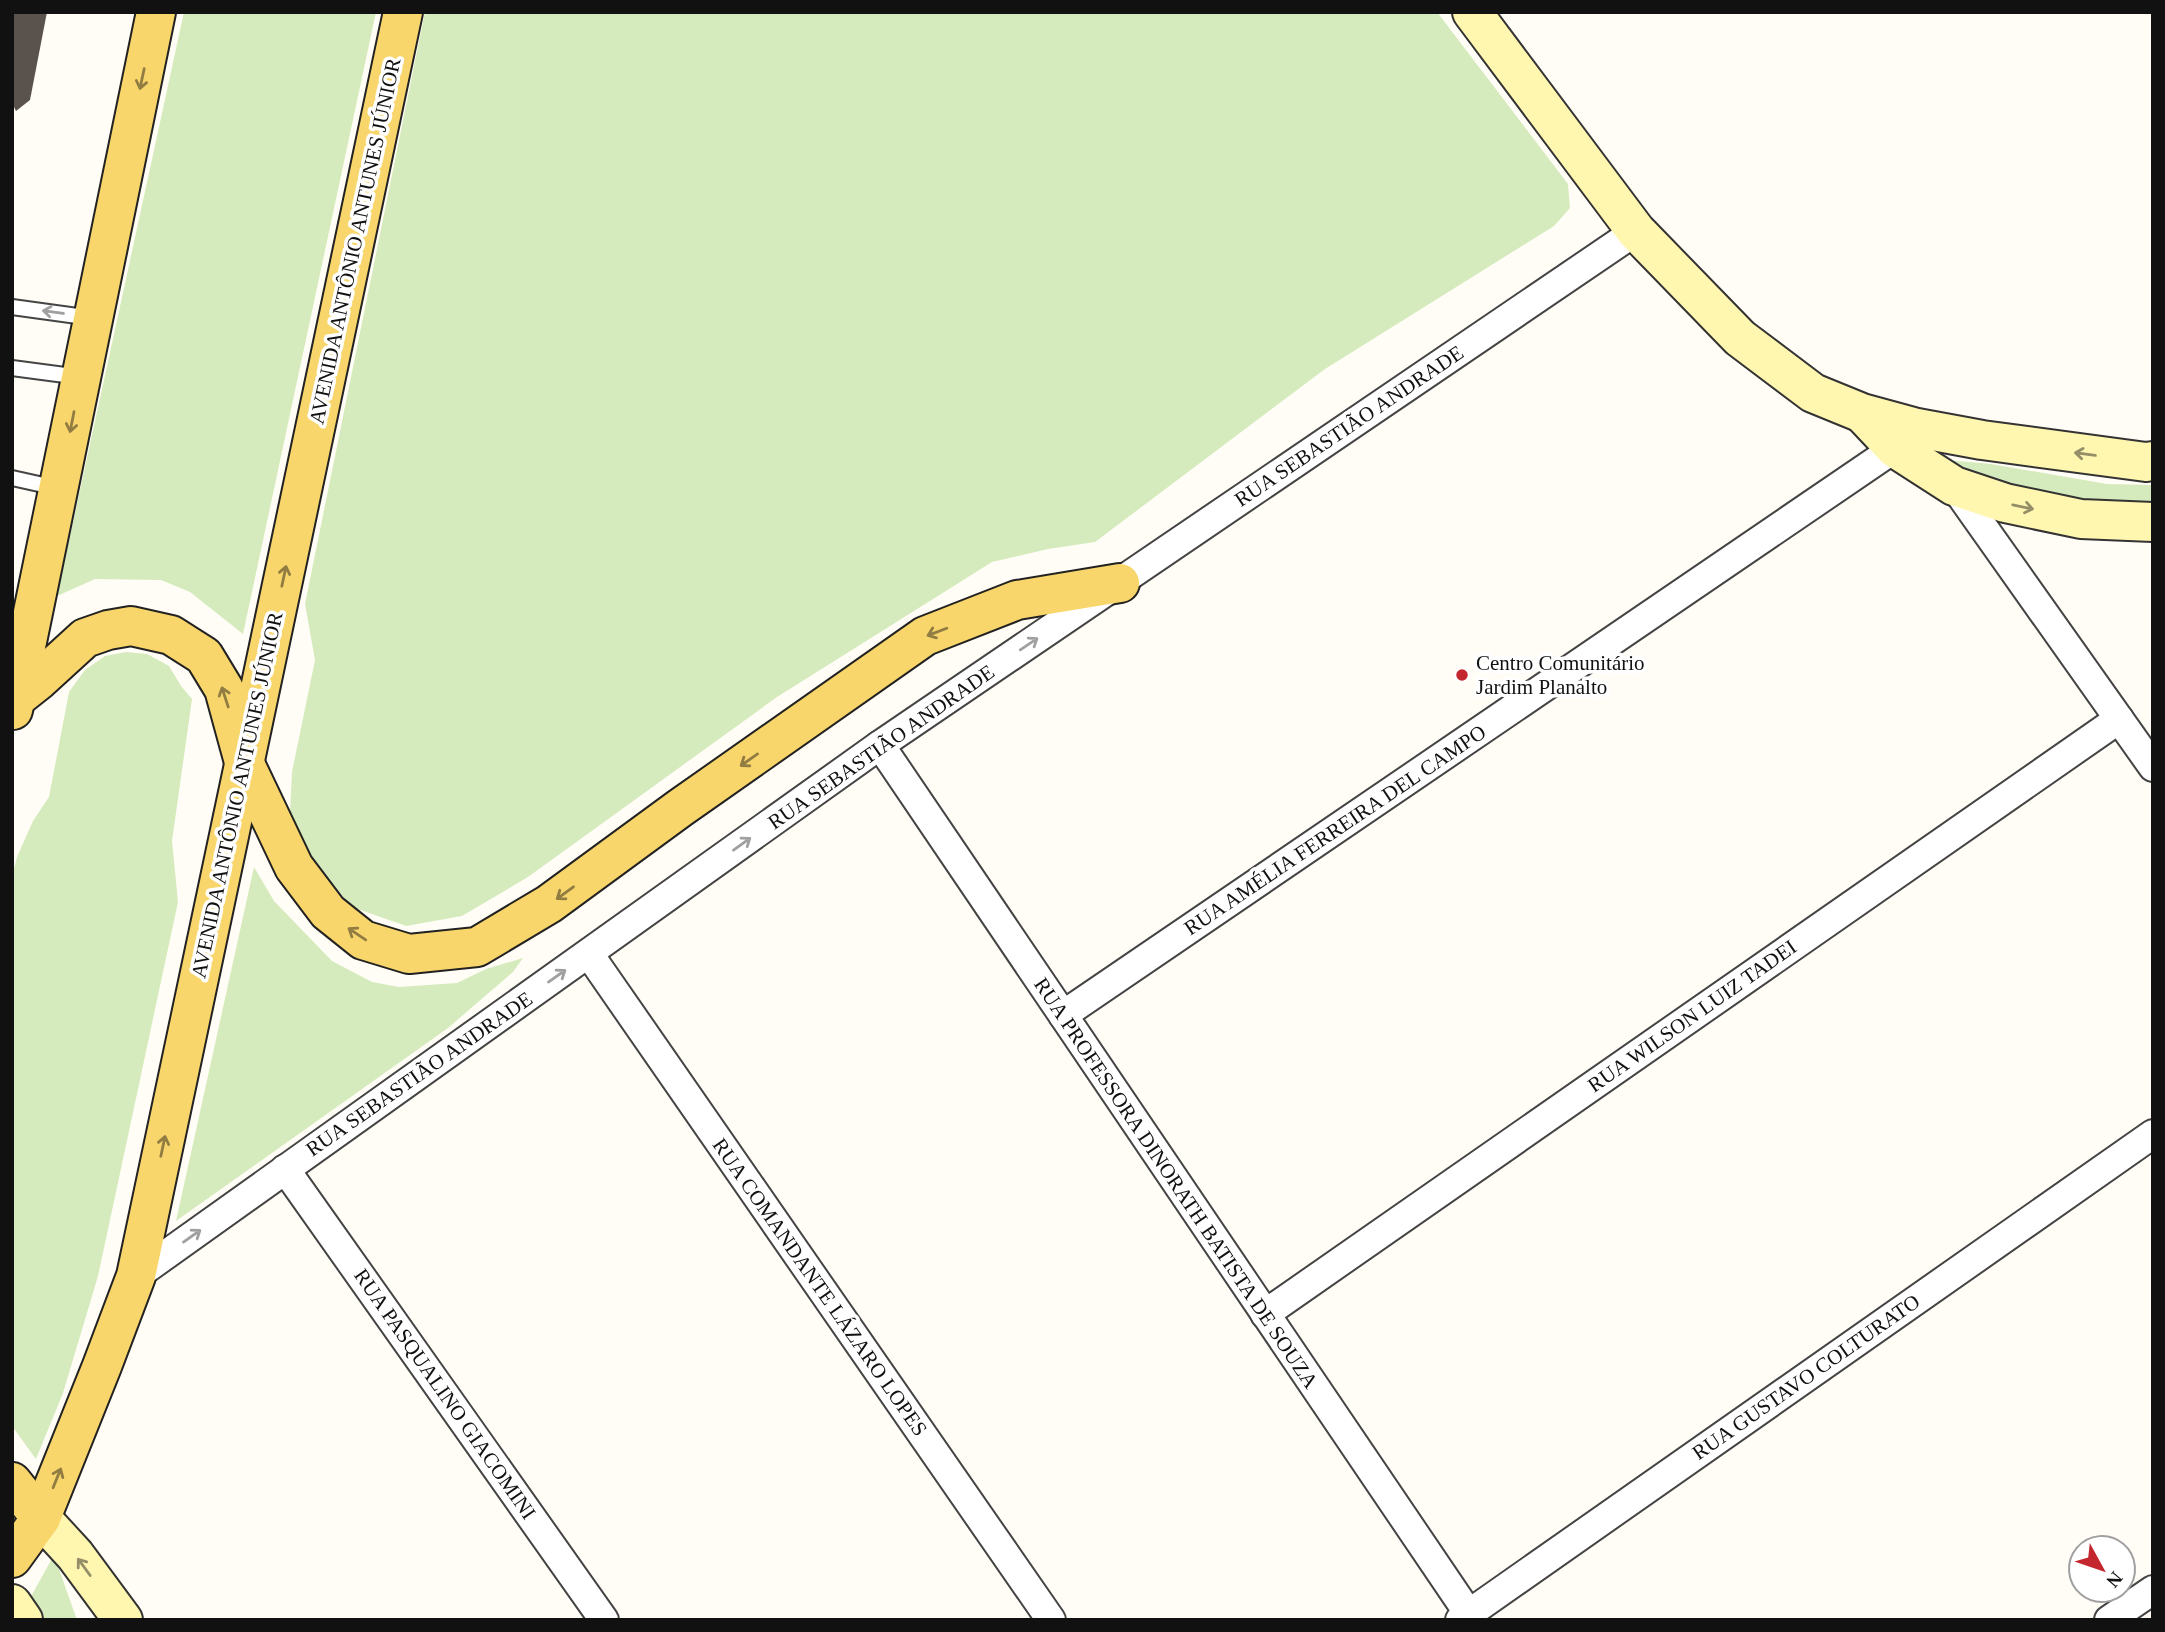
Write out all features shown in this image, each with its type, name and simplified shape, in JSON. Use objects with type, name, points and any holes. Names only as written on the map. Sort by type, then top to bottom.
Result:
[{"type":"main road","points":[[14,696],[156,12]]},
{"type":"main road","name":"AVENIDA ANTÔNIO ANTUNES JÚNIOR","points":[[12,1558],[41,1518],[136,1276],[403,12]]},
{"type":"main road","points":[[14,696],[39,680],[85,638],[108,630],[131,626],[171,635],[204,656],[224,689],[244,762],[294,867],[328,912],[363,940],[409,954],[477,947],[549,904],[680,808],[925,636],[1017,600],[1120,583]]},
{"type":"main road","points":[[12,1482],[41,1518]]},
{"type":"street","points":[[1472,12],[1636,231],[1740,338],[1813,393],[1862,413],[1906,438],[1954,485],[2153,767]]},
{"type":"street","name":"RUA SEBASTIÃO ANDRADE","points":[[136,1276],[880,745],[1636,231]]},
{"type":"street","points":[[1906,438],[1982,440],[2153,461]]},
{"type":"street","name":"RUA AMÉLIA FERREIRA DEL CAMPO","points":[[1063,1015],[1906,438]]},
{"type":"street","points":[[1954,485],[2005,503],[2081,519],[2153,522]]},
{"type":"street","name":"RUA WILSON LUIZ TADEI","points":[[1265,1314],[2119,719]]},
{"type":"street","name":"RUA PROFESSORA DINORATH BATISTA DE SOUZA","points":[[880,745],[1467,1618]]},
{"type":"street","name":"RUA COMANDANTE LÁZARO LOPES","points":[[589,954],[1051,1620]]},
{"type":"street","name":"RUA GUSTAVO COLTURATO","points":[[1467,1618],[2153,1134]]},
{"type":"street","name":"RUA PASQUALINO GIACOMINI","points":[[285,1169],[604,1620]]},
{"type":"street","points":[[41,1518],[75,1555],[123,1620]]},
{"type":"street","points":[[2109,1620],[2153,1590]]},
{"type":"street","points":[[12,1604],[23,1620]]},
{"type":"lane","points":[[12,307],[94,318]]},
{"type":"lane","points":[[12,368],[81,377]]},
{"type":"lane","points":[[12,478],[59,488]]},
{"type":"green space","points":[[184,12],[376,12],[243,634],[190,592],[161,580],[95,579],[57,596]]},
{"type":"green space","points":[[425,12],[1437,12],[1568,184],[1570,208],[1554,226],[1325,369],[1095,542],[992,562],[777,697],[528,877],[462,916],[406,926],[352,907],[312,860],[290,812],[292,772],[315,660],[305,604]]},
{"type":"green space","points":[[1947,460],[1991,464],[2107,484],[2153,485],[2153,508],[2068,506],[1941,475]]},
{"type":"green space","points":[[126,652],[147,654],[169,666],[192,699],[172,841],[178,902],[98,1276],[63,1393],[36,1459],[12,1426],[12,877],[17,857],[33,821],[49,797],[69,692],[85,670],[105,656]]},
{"type":"green space","points":[[254,867],[274,901],[332,961],[372,982],[399,987],[457,983],[486,969],[523,958],[513,972],[448,1028],[176,1221]]},
{"type":"green space","points":[[54,1555],[77,1620],[44,1620],[29,1600]]},
{"type":"building","points":[[12,12],[47,12],[30,100],[16,111],[12,103]]},
{"type":"place","name":"Centro Comunitário Jardim Planalto","points":[[1462,675]]}]
